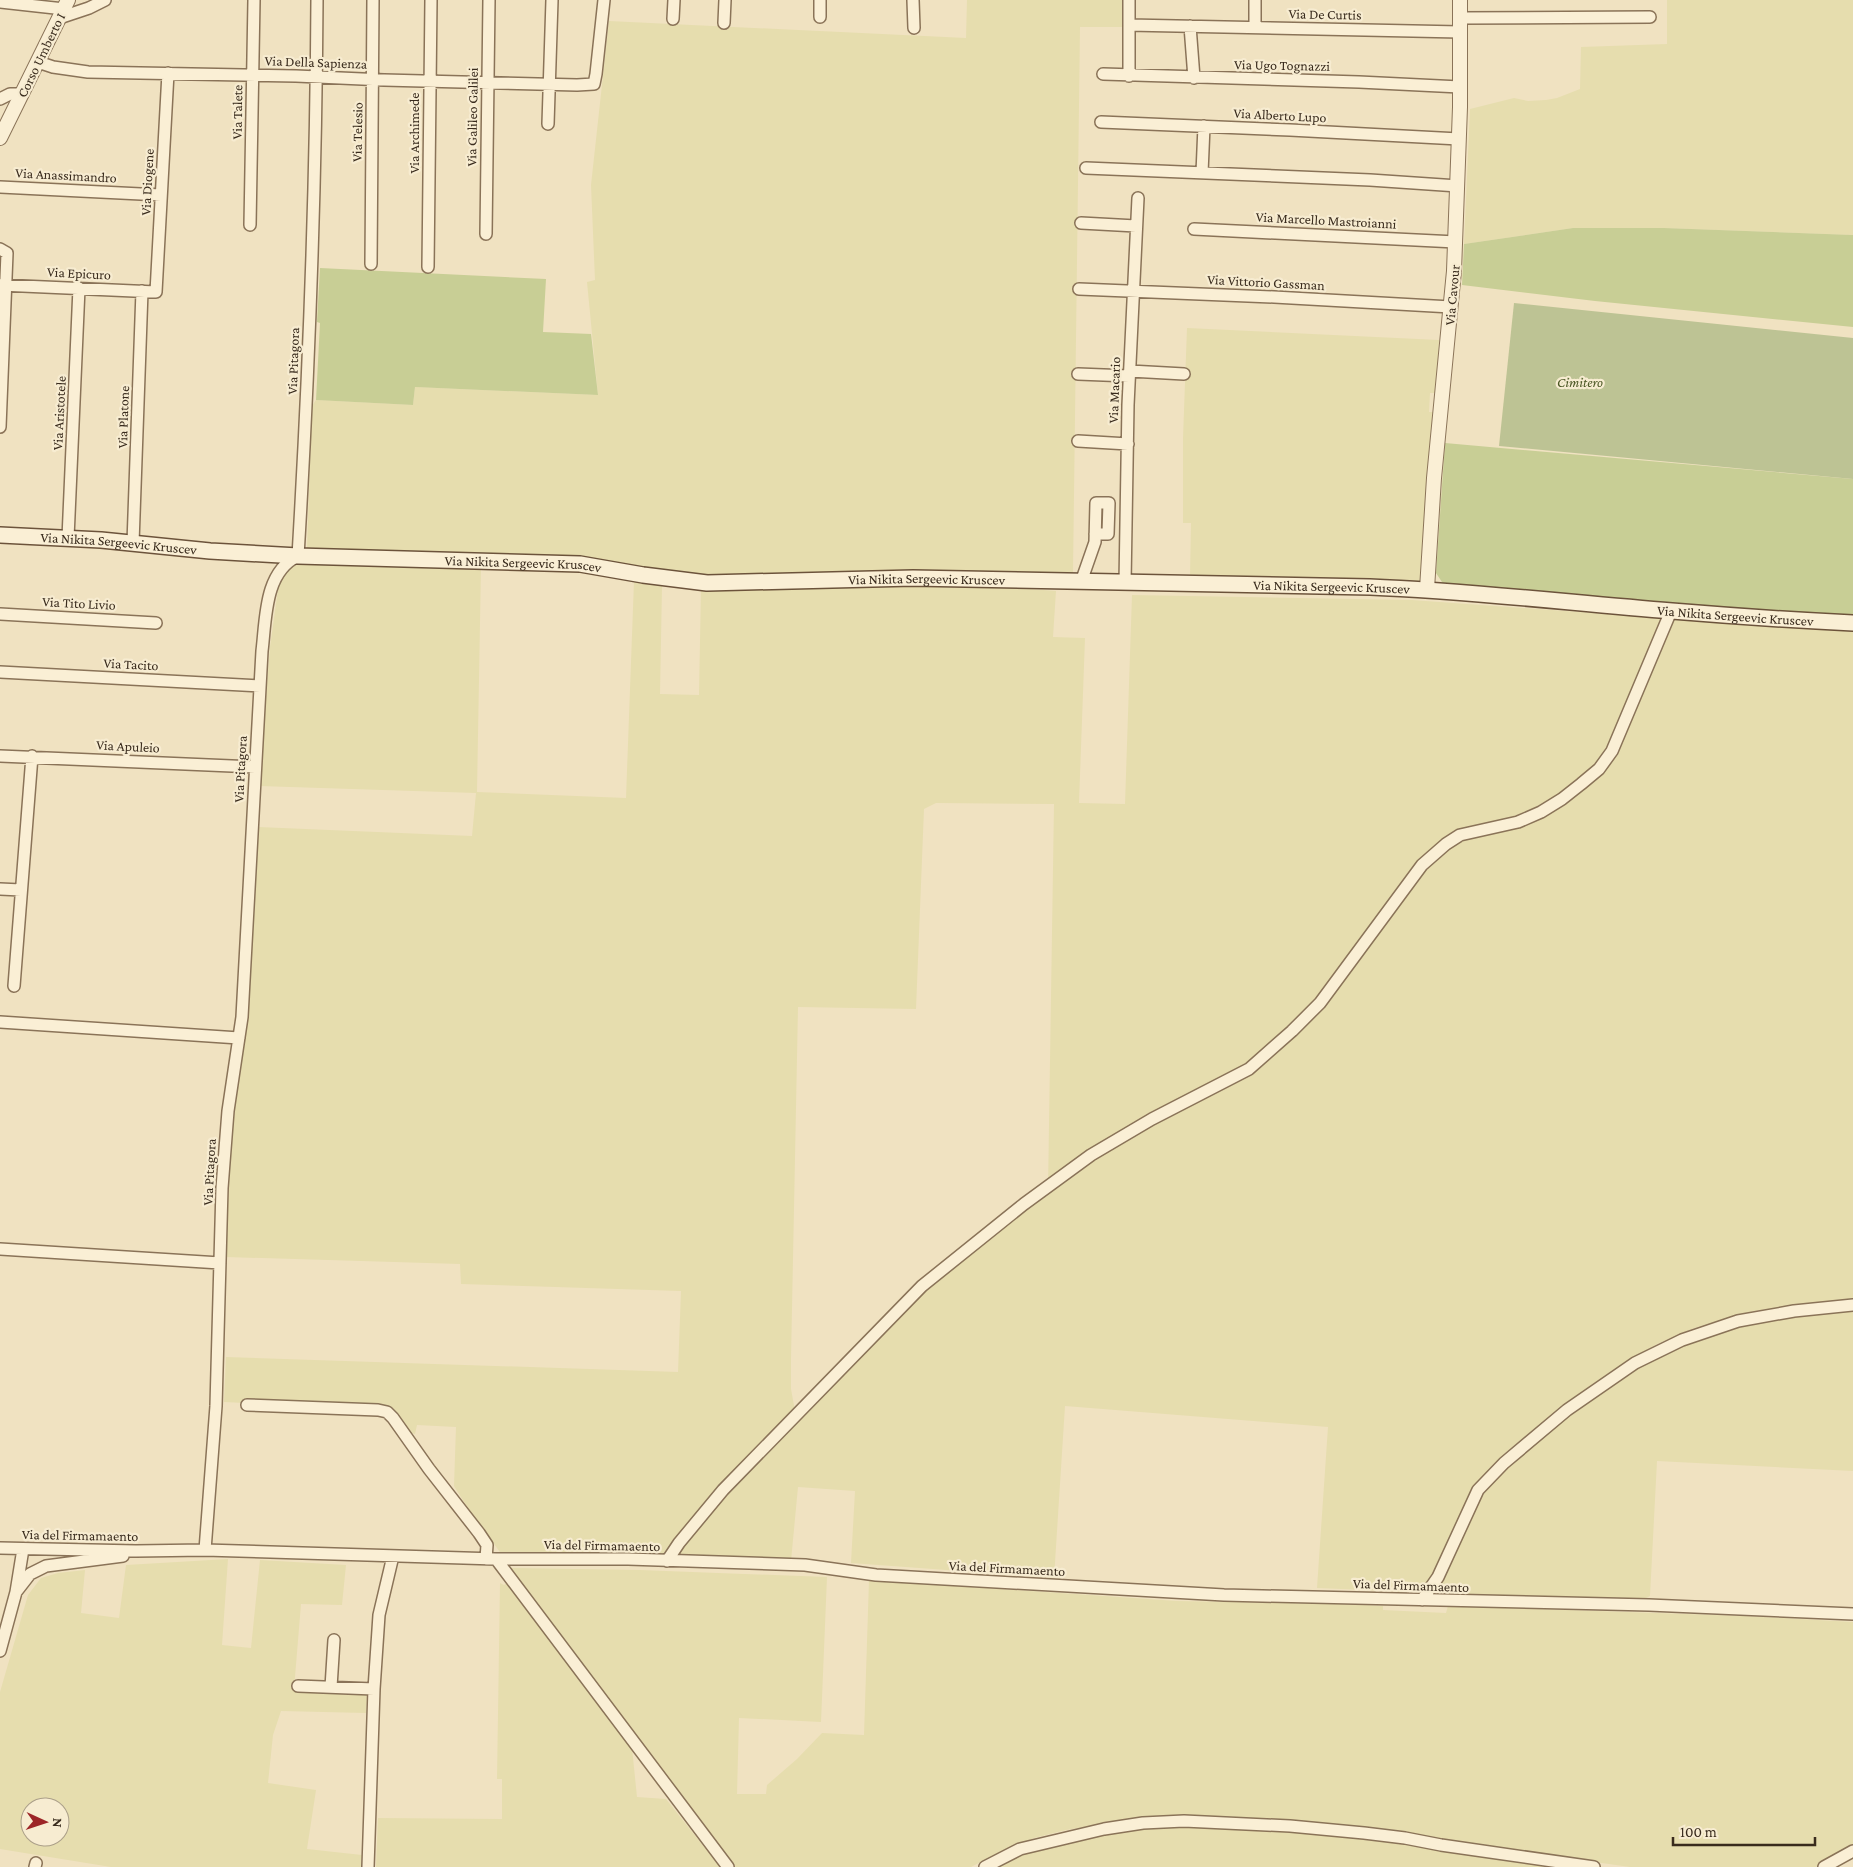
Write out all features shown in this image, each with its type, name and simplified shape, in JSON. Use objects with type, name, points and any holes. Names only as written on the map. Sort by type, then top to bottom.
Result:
[{"type":"main road","name":"Via Nikita Sergeevic Kruscev","points":[[0,535],[68,538],[210,551],[298,556],[580,564],[706,583],[913,578],[1427,590],[1671,611],[1853,623]]},
{"type":"street","points":[[0,2],[64,9],[90,8],[105,0]]},
{"type":"street","name":"Via Talete","points":[[250,225],[254,0]]},
{"type":"street","name":"Via Pitagora","points":[[206,1550],[216,1406],[222,1188],[228,1112],[242,1017],[255,767],[267,604],[276,576],[287,561],[298,556],[307,408],[317,77],[317,0]]},
{"type":"street","name":"Via Telesio","points":[[371,264],[373,0]]},
{"type":"street","name":"Via Archimede","points":[[428,267],[431,0]]},
{"type":"street","name":"Via Galileo Galilei","points":[[486,234],[489,0]]},
{"type":"street","points":[[548,124],[552,0]]},
{"type":"street","name":"Via Della Sapienza","points":[[38,62],[53,67],[88,72],[594,84],[604,0]]},
{"type":"street","points":[[673,19],[674,0]]},
{"type":"street","points":[[724,23],[725,0]]},
{"type":"street","points":[[820,0],[820,17]]},
{"type":"street","points":[[914,0],[914,28]]},
{"type":"street","points":[[1129,0],[1129,76]]},
{"type":"street","points":[[1255,0],[1255,27]]},
{"type":"street","name":"Via Cavour","points":[[1427,590],[1434,478],[1456,242],[1460,0]]},
{"type":"street","name":"Corso Umberto I","points":[[0,138],[64,9]]},
{"type":"street","points":[[1460,18],[1650,17]]},
{"type":"street","name":"Via De Curtis","points":[[1129,25],[1460,32]]},
{"type":"street","points":[[1190,26],[1194,78]]},
{"type":"street","name":"Via Diogene","points":[[156,292],[168,73]]},
{"type":"street","name":"Via Ugo Tognazzi","points":[[1103,74],[1359,82],[1460,88]]},
{"type":"street","points":[[0,99],[10,94],[22,94]]},
{"type":"street","name":"Via Alberto Lupo","points":[[1101,122],[1459,139]]},
{"type":"street","points":[[1202,173],[1204,126]]},
{"type":"street","points":[[1086,168],[1370,180],[1458,186]]},
{"type":"street","name":"Via Anassimandro","points":[[0,187],[161,195]]},
{"type":"street","name":"Via Macario","points":[[1126,583],[1130,374],[1138,198]]},
{"type":"street","points":[[1081,223],[1136,226]]},
{"type":"street","name":"Via Marcello Mastroianni","points":[[1194,228],[1456,242]]},
{"type":"street","points":[[0,250],[7,253],[3,285],[0,427]]},
{"type":"street","name":"Via Epicuro","points":[[3,285],[156,292]]},
{"type":"street","name":"Via Aristotele","points":[[68,538],[80,288]]},
{"type":"street","name":"Via Vittorio Gassman","points":[[1079,289],[1133,290],[1451,307]]},
{"type":"street","name":"Via Platone","points":[[134,543],[142,291]]},
{"type":"street","points":[[1078,374],[1184,374]]},
{"type":"street","points":[[1078,441],[1128,444]]},
{"type":"street","points":[[1081,582],[1093,551],[1095,534],[1108,534],[1109,508],[1127,509]]},
{"type":"street","points":[[667,1561],[679,1543],[723,1490],[922,1286],[1024,1204],[1091,1155],[1152,1119],[1249,1069],[1320,1003],[1422,865],[1446,844],[1460,835],[1518,822],[1540,812],[1562,799],[1599,769],[1612,751],[1671,611]]},
{"type":"street","name":"Via Tito Livio","points":[[0,614],[156,623]]},
{"type":"street","name":"Via Tacito","points":[[0,672],[260,686]]},
{"type":"street","name":"Via Apuleio","points":[[0,756],[255,767]]},
{"type":"street","points":[[14,986],[32,756]]},
{"type":"street","points":[[0,889],[21,890]]},
{"type":"street","points":[[0,1022],[239,1038]]},
{"type":"street","points":[[0,1249],[220,1263]]},
{"type":"street","points":[[1422,1600],[1438,1577],[1478,1490],[1504,1463],[1567,1410],[1635,1363],[1682,1340],[1738,1321],[1794,1311],[1853,1305]]},
{"type":"street","points":[[247,1405],[378,1410],[387,1412],[479,1533],[487,1545],[491,1559],[728,1867]]},
{"type":"street","name":"Via del Firmamaento","points":[[0,1548],[206,1550],[491,1559],[805,1565],[876,1575],[1166,1592],[1649,1605],[1853,1614]]},
{"type":"street","points":[[0,1651],[16,1592],[23,1549]]},
{"type":"street","name":"Via del Firmamaento","points":[[16,1592],[30,1574],[46,1566],[160,1550]]},
{"type":"street","points":[[368,1867],[374,1689],[379,1615],[393,1556]]},
{"type":"street","points":[[331,1687],[334,1640]]},
{"type":"street","points":[[298,1686],[374,1689]]},
{"type":"street","points":[[985,1867],[1020,1849],[1104,1829],[1143,1823],[1184,1821],[1290,1826],[1364,1833],[1405,1838],[1441,1846],[1594,1867]]},
{"type":"street","points":[[1824,1867],[1853,1851]]},
{"type":"shaded area","points":[[967,0],[1126,0],[1125,27],[1080,27],[1073,573],[1064,576],[727,579],[311,550],[307,548],[312,406],[316,400],[413,405],[415,387],[598,395],[587,282],[595,280],[591,185],[609,21],[966,38]]},
{"type":"shaded area","points":[[1667,0],[1853,0],[1853,235],[1664,228],[1573,228],[1464,244],[1470,109],[1514,98],[1528,101],[1557,98],[1580,89],[1581,47],[1667,44]]},
{"type":"shaded area","points":[[1187,328],[1439,340],[1437,393],[1430,393],[1429,412],[1436,412],[1421,583],[1190,577],[1191,523],[1183,523],[1183,438]]},
{"type":"shaded area","points":[[292,563],[481,566],[477,792],[626,798],[634,581],[662,586],[660,694],[699,695],[701,588],[855,586],[1017,588],[1056,591],[1053,637],[1085,638],[1079,803],[1125,804],[1132,595],[1412,600],[1853,629],[1853,1299],[1754,1311],[1694,1328],[1657,1344],[1610,1372],[1561,1407],[1505,1453],[1466,1500],[1436,1568],[1422,1590],[1413,1592],[1317,1588],[1328,1427],[1065,1406],[1054,1578],[851,1563],[855,1491],[798,1487],[791,1561],[681,1556],[680,1551],[733,1485],[815,1399],[935,1281],[1048,1190],[1054,804],[936,803],[924,809],[916,1009],[798,1007],[791,1359],[791,1389],[795,1411],[699,1510],[662,1555],[502,1555],[454,1486],[456,1427],[417,1425],[415,1434],[408,1432],[385,1410],[224,1402],[226,1357],[678,1372],[681,1291],[461,1284],[460,1264],[226,1257],[233,1120],[253,931],[258,827],[472,836],[476,793],[259,786],[270,647],[279,582]]},
{"type":"shaded area","points":[[1853,1310],[1853,1471],[1657,1461],[1650,1596],[1642,1600],[1438,1595],[1435,1591],[1474,1510],[1489,1485],[1510,1464],[1568,1415],[1641,1364],[1685,1343],[1736,1327]]},
{"type":"shaded area","points":[[228,1559],[222,1645],[251,1648],[260,1560],[346,1565],[342,1605],[301,1604],[294,1689],[367,1693],[366,1713],[281,1711],[273,1735],[268,1783],[316,1790],[307,1849],[362,1855],[361,1867],[111,1867],[0,1849],[0,1692],[28,1595],[41,1578],[58,1573],[85,1570],[81,1613],[119,1618],[126,1565]]},
{"type":"shaded area","points":[[510,1568],[640,1570],[827,1577],[821,1722],[739,1718],[737,1794],[766,1794],[767,1785],[797,1759],[822,1733],[864,1735],[869,1580],[1177,1601],[1383,1606],[1383,1610],[1446,1613],[1448,1606],[1744,1616],[1853,1622],[1853,1844],[1816,1867],[1630,1867],[1390,1833],[1357,1826],[1266,1820],[1116,1822],[1066,1830],[1034,1838],[971,1867],[734,1867]]},
{"type":"shaded area","points":[[500,1583],[504,1585],[507,1583],[632,1748],[637,1797],[666,1799],[720,1867],[376,1867],[378,1818],[502,1819],[502,1779],[497,1779]]},
{"type":"shaded area","points":[[1183,1825],[1363,1836],[1570,1867],[990,1867],[1020,1852],[1122,1828]]},
{"type":"green space","points":[[1573,228],[1664,228],[1853,235],[1853,327],[1595,301],[1462,285],[1464,244]]},
{"type":"green space","points":[[320,268],[546,279],[543,332],[591,334],[598,395],[415,387],[413,405],[316,400],[320,323],[317,322]]},
{"type":"green space","name":"Cimitero","points":[[1514,303],[1853,338],[1853,479],[1499,446]]},
{"type":"green space","points":[[1445,443],[1853,479],[1853,617],[1672,606],[1444,585],[1436,573]]}]
